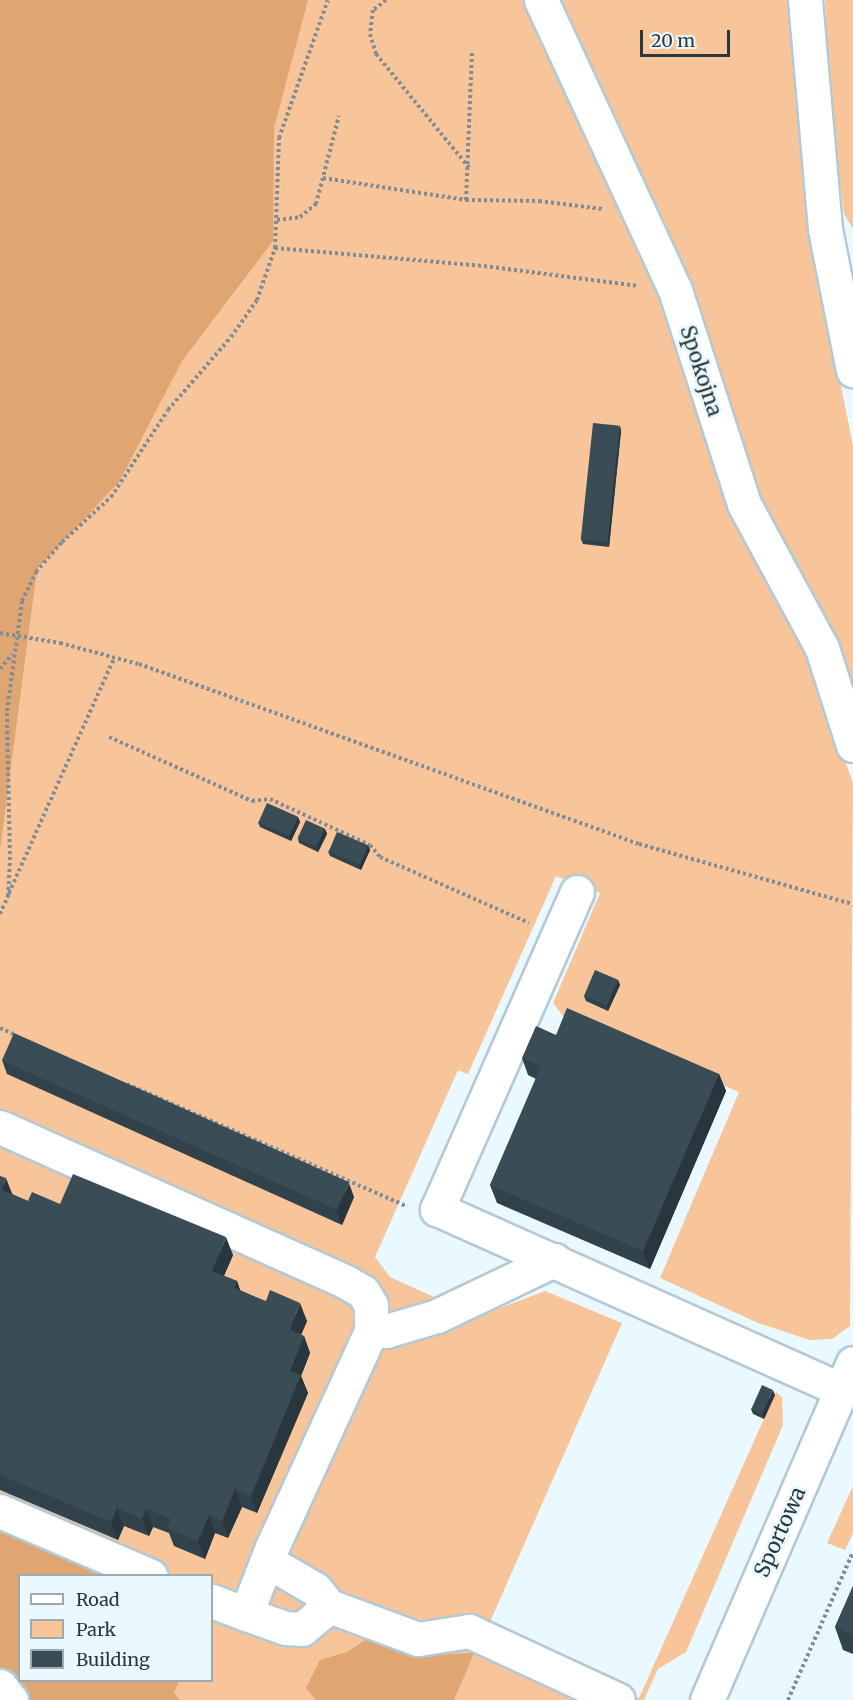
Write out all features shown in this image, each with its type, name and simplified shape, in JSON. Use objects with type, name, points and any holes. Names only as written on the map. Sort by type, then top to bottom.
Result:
[{"type":"street","name":"Spokojna","points":[[541,0],[642,212],[675,290],[744,504],[822,648],[853,745]]},
{"type":"street","points":[[805,0],[825,229],[844,277],[853,370]]},
{"type":"street","points":[[577,892],[437,1209],[554,1260],[847,1377]]},
{"type":"street","points":[[0,1127],[346,1282],[363,1292],[371,1305],[371,1330],[267,1561],[246,1614]]},
{"type":"street","points":[[371,1330],[386,1331],[437,1316],[554,1260]]},
{"type":"street","name":"Sportowa","points":[[708,1700],[847,1377]]},
{"type":"street","points":[[0,1511],[149,1574]]},
{"type":"street","points":[[267,1561],[315,1589],[329,1606],[418,1639],[469,1631],[618,1700]]},
{"type":"street","points":[[213,1601],[285,1628],[302,1629],[329,1606]]},
{"type":"street","points":[[0,1686],[11,1700]]},
{"type":"path","points":[[8,896],[7,711],[12,654],[21,601],[36,572],[62,542],[111,497],[168,410],[245,319],[257,300],[275,248],[279,138],[327,0]]},
{"type":"path","points":[[386,0],[373,10],[370,34],[376,54],[470,169]]},
{"type":"path","points":[[466,200],[470,169],[472,51]]},
{"type":"path","points":[[277,220],[309,212],[316,204],[339,116]]},
{"type":"path","points":[[323,178],[466,200],[539,201],[642,212]]},
{"type":"path","points":[[275,248],[483,266],[675,290]]},
{"type":"path","points":[[0,633],[15,633],[114,658],[639,844],[853,904]]},
{"type":"path","points":[[0,669],[12,654]]},
{"type":"path","points":[[0,914],[114,658]]},
{"type":"path","points":[[109,737],[252,801],[270,799],[370,845],[380,857],[529,922]]},
{"type":"path","points":[[0,1028],[20,1037]]},
{"type":"path","points":[[123,1082],[415,1210]]},
{"type":"path","points":[[150,1106],[155,1096]]},
{"type":"path","points":[[217,1136],[222,1125]]},
{"type":"path","points":[[287,1161],[290,1155]]},
{"type":"path","points":[[788,1700],[851,1563],[853,1552]]},
{"type":"green space","points":[[0,0],[528,0],[653,262],[804,645],[853,783],[850,1326],[832,1339],[809,1340],[758,1323],[660,1278],[739,1092],[563,1016],[553,1003],[600,893],[556,876],[468,1074],[458,1070],[375,1257],[390,1277],[434,1297],[468,1283],[484,1314],[545,1291],[622,1323],[489,1624],[639,1698],[776,1392],[782,1397],[783,1425],[686,1652],[658,1669],[644,1700],[27,1700],[0,1672]]},
{"type":"green space","points":[[556,0],[791,0],[808,225],[853,445],[853,700],[757,502],[683,263]]},
{"type":"green space","points":[[825,0],[853,0],[853,229],[844,214],[830,103]]},
{"type":"green space","points":[[853,1486],[853,1533],[845,1550],[827,1543]]},
{"type":"shaded area","points":[[0,0],[308,0],[274,128],[273,241],[182,361],[119,482],[37,569],[0,850]]},
{"type":"shaded area","points":[[0,1525],[120,1574],[18,1574],[18,1682],[179,1682],[174,1693],[180,1700],[27,1700],[0,1672]]},
{"type":"shaded area","points":[[378,1632],[413,1656],[474,1653],[454,1700],[316,1700],[306,1688],[320,1660],[347,1652]]},
{"type":"building","points":[[593,423],[620,426],[608,542],[581,539]]},
{"type":"building","points":[[267,803],[298,817],[290,836],[258,822]]},
{"type":"building","points":[[306,820],[325,829],[317,847],[298,838]]},
{"type":"building","points":[[337,832],[368,845],[360,865],[329,851]]},
{"type":"building","points":[[595,970],[618,980],[607,1006],[584,996]]},
{"type":"building","points":[[567,1008],[719,1074],[643,1251],[490,1185],[541,1066],[522,1058],[536,1026],[556,1035]]},
{"type":"building","points":[[14,1033],[349,1182],[337,1210],[2,1060]]},
{"type":"building","points":[[73,1174],[226,1237],[212,1271],[237,1281],[234,1288],[266,1301],[270,1290],[300,1303],[290,1330],[304,1336],[290,1371],[301,1375],[251,1496],[235,1489],[222,1521],[209,1515],[198,1541],[167,1528],[171,1519],[146,1509],[142,1519],[117,1508],[111,1522],[0,1475],[0,1176],[6,1178],[2,1190],[28,1201],[32,1192],[60,1204]]},
{"type":"building","points":[[762,1385],[773,1390],[762,1414],[751,1409]]},
{"type":"building","points":[[853,1586],[853,1635],[835,1627]]}]
